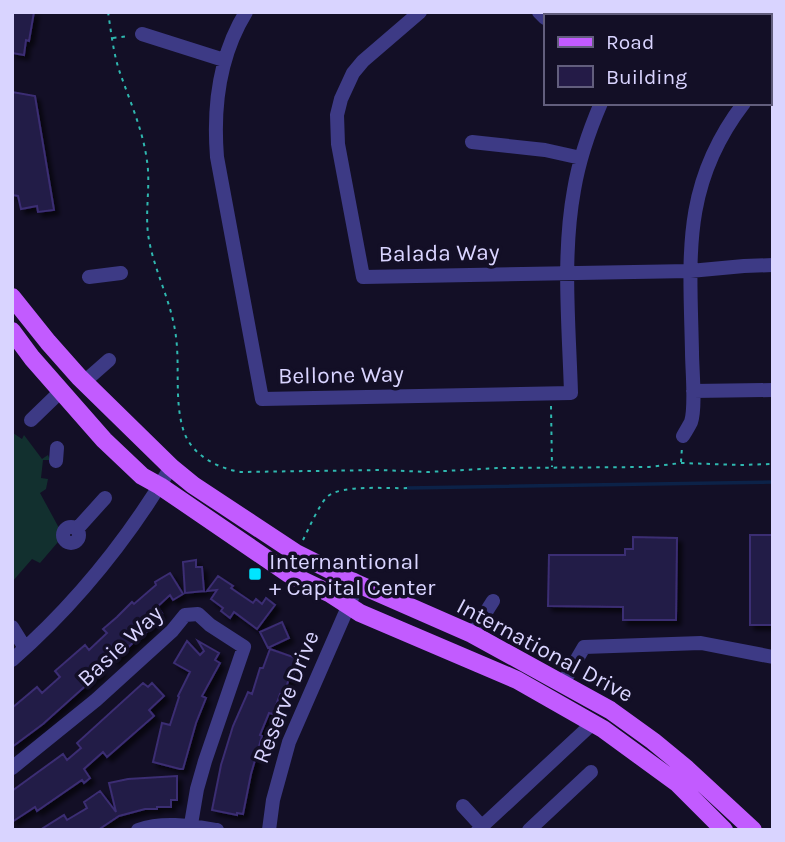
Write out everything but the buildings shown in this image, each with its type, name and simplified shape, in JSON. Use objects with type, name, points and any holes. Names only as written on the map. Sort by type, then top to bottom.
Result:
[{"type":"main road","name":"International Drive","points":[[12,297],[84,382],[172,467],[211,498],[296,553],[358,584],[472,634],[610,710],[653,741],[753,830]]},
{"type":"main road","points":[[12,316],[48,342]]},
{"type":"main road","name":"International Drive","points":[[12,331],[32,358],[104,440],[142,476],[289,574],[329,593],[360,613],[517,680],[593,723],[677,783],[724,830]]},
{"type":"street","name":"Bellone Way","points":[[246,12],[224,61],[218,87],[215,132],[217,157],[262,399],[550,393]]},
{"type":"street","name":"Balada Way","points":[[420,12],[363,61],[345,88],[339,107],[338,144],[363,277],[690,271],[773,265]]},
{"type":"street","points":[[142,34],[224,61]]},
{"type":"street","points":[[550,393],[570,393],[570,212],[581,158],[600,105]]},
{"type":"street","points":[[683,436],[692,421],[690,271],[693,217],[707,166],[718,142],[742,105]]},
{"type":"street","points":[[472,142],[545,150],[581,158]]},
{"type":"street","points":[[89,277],[121,273]]},
{"type":"street","points":[[84,382],[109,359]]},
{"type":"street","points":[[693,391],[773,390]]},
{"type":"street","points":[[31,420],[61,391]]},
{"type":"street","points":[[12,660],[87,585],[135,523],[172,467]]},
{"type":"street","points":[[73,523],[105,498]]},
{"type":"street","name":"Reserve Drive","points":[[269,830],[273,800],[289,742],[358,584]]},
{"type":"street","points":[[472,634],[493,601]]},
{"type":"street","name":"Basie Way","points":[[12,768],[96,700],[172,631],[185,615],[198,614],[244,647],[214,731],[197,789],[190,828]]},
{"type":"street","points":[[12,626],[25,648]]},
{"type":"street","points":[[563,683],[584,647],[701,643],[773,657]]},
{"type":"street","points":[[463,806],[482,829],[593,723]]},
{"type":"street","points":[[529,830],[591,772]]},
{"type":"street","points":[[138,830],[172,824],[217,830]]},
{"type":"path","points":[[108,12],[118,68],[147,159],[148,237],[172,312],[180,416],[184,433],[196,451],[215,465],[242,472],[428,472],[497,468],[649,467],[681,463],[773,464]]},
{"type":"path","points":[[112,38],[142,34]]},
{"type":"path","points":[[550,393],[552,468]]},
{"type":"path","points":[[681,463],[683,436]]},
{"type":"path","points":[[301,542],[324,501],[332,493],[354,489],[408,488]]},
{"type":"green space","points":[[13,433],[22,439],[24,435],[42,459],[48,455],[50,460],[43,460],[41,478],[48,479],[46,489],[40,493],[59,528],[58,542],[40,563],[32,559],[12,582]]},
{"type":"waterway","points":[[408,488],[773,482]]},
{"type":"place","name":"Internantional + Capital Center","points":[[255,574]]}]
